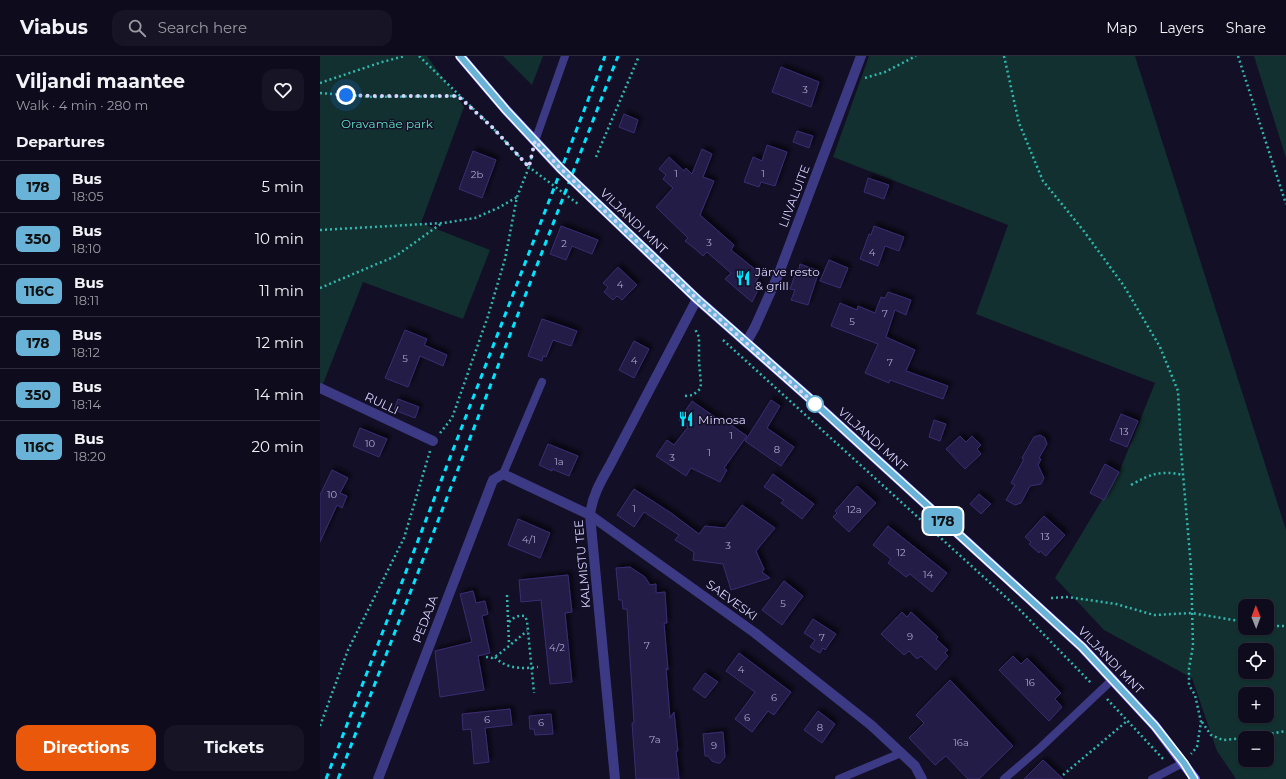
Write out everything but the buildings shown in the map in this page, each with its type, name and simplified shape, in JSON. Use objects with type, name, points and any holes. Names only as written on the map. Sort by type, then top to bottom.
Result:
[{"type":"main road","name":"VILJANDI MNT","points":[[460,56],[506,110],[561,169],[697,299],[816,404],[1082,647],[1155,726],[1184,763],[1194,779]]},
{"type":"street","name":"LIIVALUITE","points":[[746,343],[755,327],[779,272],[861,56]]},
{"type":"street","name":"KALMISTU TEE","points":[[614,779],[590,515],[591,503],[697,299]]},
{"type":"street","name":"RULLI","points":[[320,388],[433,441]]},
{"type":"street","name":"SAEVESKI","points":[[503,474],[590,515],[755,633],[872,725],[915,766],[922,779]]},
{"type":"street","name":"PEDAJA","points":[[378,779],[493,480],[503,474]]},
{"type":"lane","points":[[535,141],[565,56]]},
{"type":"lane","points":[[503,474],[542,382]]},
{"type":"lane","points":[[1004,779],[1040,748],[1113,679]]},
{"type":"lane","points":[[840,779],[901,753]]},
{"type":"lane","points":[[1152,779],[1184,763]]},
{"type":"path","points":[[320,83],[382,62],[405,56]]},
{"type":"path","points":[[419,56],[458,96],[492,127],[529,167],[580,206]]},
{"type":"path","points":[[596,158],[639,56]]},
{"type":"path","points":[[851,82],[885,72],[916,56]]},
{"type":"path","points":[[1004,56],[1019,123],[1044,181],[1083,230],[1124,286],[1160,347],[1178,391],[1183,475],[1191,567],[1193,646],[1189,668],[1190,685],[1195,695],[1201,722],[1197,747],[1184,763]]},
{"type":"path","points":[[1238,56],[1286,204]]},
{"type":"path","points":[[320,93],[372,96],[458,96]]},
{"type":"path","points":[[320,726],[348,650],[404,538],[433,441],[452,418],[488,316],[505,259],[517,197],[529,167],[535,141]]},
{"type":"path","points":[[320,230],[443,223],[475,218],[498,208],[517,197]]},
{"type":"path","points":[[320,288],[396,256],[443,223]]},
{"type":"path","points":[[685,396],[693,394],[700,389],[702,379],[699,362],[699,336],[694,328],[686,321]]},
{"type":"path","points":[[747,362],[1021,611],[1100,691],[1172,769]]},
{"type":"path","points":[[1131,485],[1146,476],[1169,472],[1183,475]]},
{"type":"path","points":[[508,595],[510,645]]},
{"type":"path","points":[[1051,598],[1068,597],[1116,604],[1154,615],[1192,613],[1238,621]]},
{"type":"path","points":[[509,622],[514,617],[520,615],[525,616],[528,631],[534,693]]},
{"type":"path","points":[[1274,626],[1286,626]]},
{"type":"path","points":[[486,657],[495,657],[528,631]]},
{"type":"path","points":[[495,657],[500,663],[508,666],[520,668],[538,667]]},
{"type":"path","points":[[1063,775],[1127,721]]},
{"type":"path","points":[[1201,722],[1211,736],[1223,740],[1238,739]]},
{"type":"path","points":[[1274,732],[1286,730]]},
{"type":"green space","name":"Oravamäe park","points":[[320,56],[427,56],[464,107],[421,223],[490,250],[463,319],[363,282],[321,389],[320,388]]},
{"type":"green space","points":[[503,56],[543,56],[532,85]]},
{"type":"green space","points":[[869,56],[1135,56],[1286,530],[1286,779],[1236,779],[1217,751],[1192,678],[1104,630],[1055,578],[1120,470],[1155,383],[976,314],[1008,225],[833,157]]},
{"type":"green space","points":[[1254,56],[1286,56],[1286,158]]},
{"type":"railway","points":[[326,779],[605,56]]},
{"type":"railway","points":[[338,779],[618,56]]},
{"type":"bus line","name":"178","points":[[460,56],[506,110],[561,169],[697,299],[816,404],[1082,647],[1155,726],[1184,763],[1194,779]]},
{"type":"place","name":"Järve resto & grill","points":[[743,278]]},
{"type":"place","name":"Mimosa","points":[[686,419]]},
{"type":"route","points":[[346,95],[458,96],[492,127],[529,167],[535,141],[561,169],[697,299],[815,404]]}]
